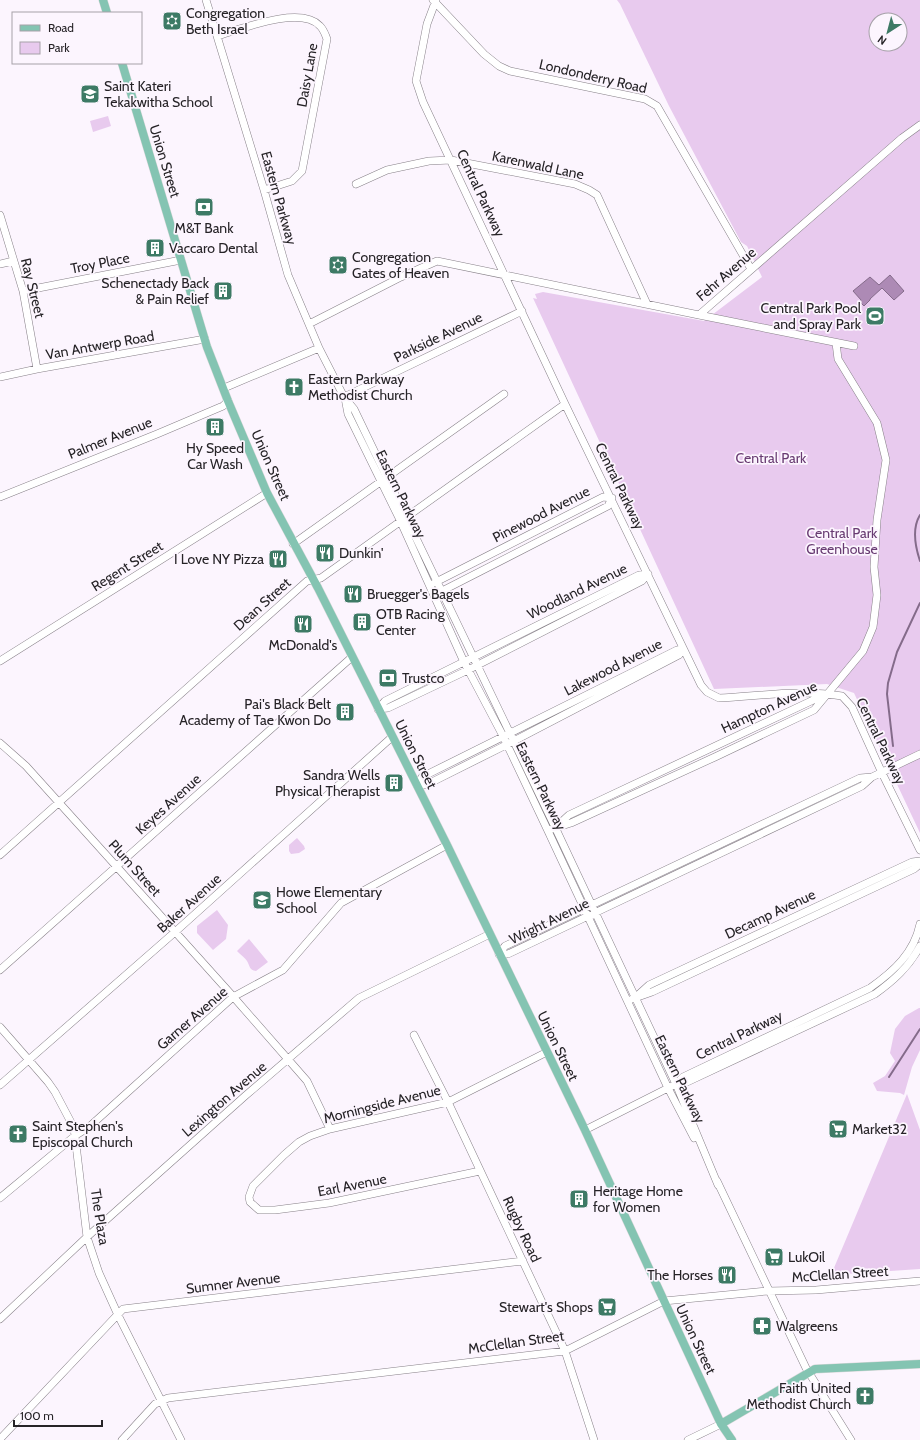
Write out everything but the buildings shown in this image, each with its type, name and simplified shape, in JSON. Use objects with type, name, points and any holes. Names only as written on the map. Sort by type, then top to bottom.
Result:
[{"type":"main road","points":[[103,0],[107,12]]},
{"type":"main road","name":"Union Street","points":[[122,64],[205,339],[228,401],[268,493],[293,544],[314,580],[447,845],[584,1130],[721,1424],[732,1440]]},
{"type":"main road","points":[[721,1424],[815,1369],[920,1364]]},
{"type":"street","name":"Eastern Parkway","points":[[206,0],[264,190],[288,275],[319,348],[344,397],[354,409],[403,519],[442,591],[477,665],[506,735],[506,745],[548,831],[588,907],[595,913],[668,1088],[718,1185],[808,1373],[851,1440]]},
{"type":"street","name":"Central Parkway","points":[[434,1],[427,24],[416,80],[423,102],[565,404],[612,498],[701,685],[707,692],[719,698],[802,692],[828,693],[842,696],[852,707],[882,773],[920,850]]},
{"type":"street","name":"Londonderry Road","points":[[434,1],[484,54],[499,66],[510,71],[645,99],[657,106],[751,269]]},
{"type":"street","name":"Daisy Lane","points":[[217,36],[273,20],[296,17],[306,18],[316,22],[324,32],[327,39],[302,171],[292,181],[264,190]]},
{"type":"street","name":"Fehr Avenue","points":[[309,324],[401,277],[437,261],[699,315],[920,124]]},
{"type":"street","name":"Karenwald Lane","points":[[356,184],[387,170],[429,161],[451,160],[575,184],[597,195],[647,304]]},
{"type":"street","name":"Ray Street","points":[[0,215],[13,261],[24,291],[37,369]]},
{"type":"street","name":"Troy Place","points":[[24,291],[181,260]]},
{"type":"street","points":[[0,264],[13,261]]},
{"type":"street","name":"Parkside Avenue","points":[[344,397],[522,311]]},
{"type":"street","points":[[699,315],[854,346]]},
{"type":"street","name":"Van Antwerp Road","points":[[0,377],[205,339]]},
{"type":"street","points":[[828,693],[863,651],[873,627],[877,595],[874,567],[878,520],[886,460],[877,423],[838,359],[836,343]]},
{"type":"street","points":[[224,388],[319,348]]},
{"type":"street","points":[[293,544],[504,394]]},
{"type":"street","name":"Palmer Avenue","points":[[0,497],[157,434],[223,406],[228,401]]},
{"type":"street","name":"Dean Street","points":[[0,855],[307,582],[321,578],[565,404]]},
{"type":"street","name":"Regent Street","points":[[0,661],[268,493]]},
{"type":"street","name":"Pinewood Avenue","points":[[430,585],[603,497],[612,498],[608,506],[434,595]]},
{"type":"street","name":"Eastern Parkway","points":[[403,519],[434,595],[464,662],[506,735],[513,742],[555,827],[588,907],[587,916],[676,1084],[718,1185]]},
{"type":"street","name":"Woodland Avenue","points":[[378,709],[385,702],[473,657],[639,575],[648,574]]},
{"type":"street","name":"Woodland Avenue","points":[[378,709],[388,708],[468,670],[642,581],[648,574]]},
{"type":"street","name":"Lakewood Avenue","points":[[417,785],[422,777],[676,650],[683,649]]},
{"type":"street","name":"Lakewood Avenue","points":[[417,785],[426,785],[513,742],[679,655],[683,649]]},
{"type":"street","name":"Keyes Avenue","points":[[0,970],[352,657]]},
{"type":"street","name":"Hampton Avenue","points":[[548,831],[569,815],[828,693]]},
{"type":"street","name":"Baker Avenue","points":[[0,1086],[175,932],[392,737]]},
{"type":"street","name":"Plum Street","points":[[0,742],[26,766],[307,1081],[330,1129]]},
{"type":"street","name":"Wright Avenue","points":[[499,954],[504,946],[860,778],[872,777],[882,773],[920,754]]},
{"type":"street","points":[[458,759],[462,766]]},
{"type":"street","name":"Wright Avenue","points":[[499,954],[508,954],[595,913],[862,786],[872,777]]},
{"type":"street","name":"Garner Avenue","points":[[0,1198],[76,1135],[89,1127],[233,997],[283,970],[341,903],[447,845]]},
{"type":"street","name":"Decamp Avenue","points":[[632,999],[649,985],[912,862],[920,861]]},
{"type":"street","name":"Decamp Avenue","points":[[632,999],[652,992],[914,869],[920,864]]},
{"type":"street","name":"Central Parkway","points":[[584,1130],[676,1084],[683,1077],[870,988],[899,965],[912,948],[920,924]]},
{"type":"street","name":"Lexington Avenue","points":[[0,1319],[87,1237],[359,998],[490,934]]},
{"type":"street","name":"Central Parkway","points":[[676,1084],[685,1083],[875,994],[892,982],[907,967],[920,946]]},
{"type":"street","name":"The Plaza","points":[[0,1027],[55,1092],[74,1128],[87,1237],[99,1273],[118,1315],[181,1440]]},
{"type":"street","name":"Rugby Road","points":[[414,1035],[448,1102],[565,1351],[594,1440]]},
{"type":"street","name":"Morningside Avenue","points":[[255,1184],[284,1155],[299,1142],[310,1136],[330,1129],[448,1102],[546,1052]]},
{"type":"street","name":"Earl Avenue","points":[[255,1184],[250,1191],[250,1202],[259,1210],[275,1210],[330,1204],[480,1171]]},
{"type":"street","name":"Sumner Avenue","points":[[0,1439],[123,1309],[523,1261]]},
{"type":"street","name":"McClellan Street","points":[[122,1440],[155,1404],[168,1398],[565,1351],[664,1301],[768,1291],[816,1290],[920,1281]]},
{"type":"street","points":[[688,1440],[721,1424]]},
{"type":"green space","name":"Central Park","points":[[617,0],[920,0],[920,833],[854,693],[827,684],[714,689],[533,298],[537,299],[535,294],[543,292],[704,321],[762,277],[747,246],[741,242],[669,106]]},
{"type":"green space","points":[[108,116],[111,126],[93,132],[90,121]]},
{"type":"green space","points":[[297,838],[305,849],[299,853],[291,854],[289,851],[289,845]]},
{"type":"green space","points":[[217,910],[228,925],[226,939],[213,950],[197,933],[197,926]]},
{"type":"green space","points":[[249,939],[268,962],[256,971],[251,969],[246,960],[237,951]]},
{"type":"green space","points":[[919,1008],[920,1050],[912,1067],[904,1095],[900,1093],[877,1091],[873,1083],[885,1076],[895,1061],[890,1053],[895,1029],[905,1016]]},
{"type":"green space","points":[[907,1094],[920,1130],[920,1269],[831,1275]]},
{"type":"shaded area","points":[[890,275],[904,291],[894,300],[882,288],[864,306],[853,291],[870,277],[879,285]]},
{"type":"waterway","points":[[920,515],[917,520],[915,531],[920,561]]},
{"type":"waterway","points":[[893,746],[887,694],[888,683],[897,652],[920,603]]},
{"type":"waterway","points":[[889,1077],[920,1029]]},
{"type":"place","name":"Congregation Beth Israel","points":[[172,21]]},
{"type":"place","name":"Saint Kateri Tekakwitha School","points":[[90,94]]},
{"type":"place","name":"M&T Bank","points":[[204,207]]},
{"type":"place","name":"Vaccaro Dental","points":[[155,248]]},
{"type":"place","name":"Congregation Gates of Heaven","points":[[338,265]]},
{"type":"place","name":"Schenectady Back & Pain Relief","points":[[223,291]]},
{"type":"place","name":"Central Park Pool and Spray Park","points":[[875,316]]},
{"type":"place","name":"Eastern Parkway Methodist Church","points":[[294,387]]},
{"type":"place","name":"Hy Speed Car Wash","points":[[215,427]]},
{"type":"place","name":"Dunkin'","points":[[325,553]]},
{"type":"place","name":"I Love NY Pizza","points":[[278,559]]},
{"type":"place","name":"Bruegger's Bagels","points":[[353,594]]},
{"type":"place","name":"OTB Racing Center","points":[[362,622]]},
{"type":"place","name":"McDonald's","points":[[303,624]]},
{"type":"place","name":"Trustco","points":[[388,678]]},
{"type":"place","name":"Pai's Black Belt Academy of Tae Kwon Do","points":[[345,712]]},
{"type":"place","name":"Sandra Wells Physical Therapist","points":[[394,783]]},
{"type":"place","name":"Howe Elementary School","points":[[262,900]]},
{"type":"place","name":"Market32","points":[[838,1129]]},
{"type":"place","name":"Saint Stephen's Episcopal Church","points":[[18,1134]]},
{"type":"place","name":"Heritage Home for Women","points":[[579,1199]]},
{"type":"place","name":"LukOil","points":[[774,1257]]},
{"type":"place","name":"The Horses","points":[[727,1275]]},
{"type":"place","name":"Stewart's Shops","points":[[607,1307]]},
{"type":"place","name":"Walgreens","points":[[762,1326]]},
{"type":"place","name":"Faith United Methodist Church","points":[[865,1396]]},
{"type":"park label","name":"Central Park Greenhouse","points":[[842,542]]}]
